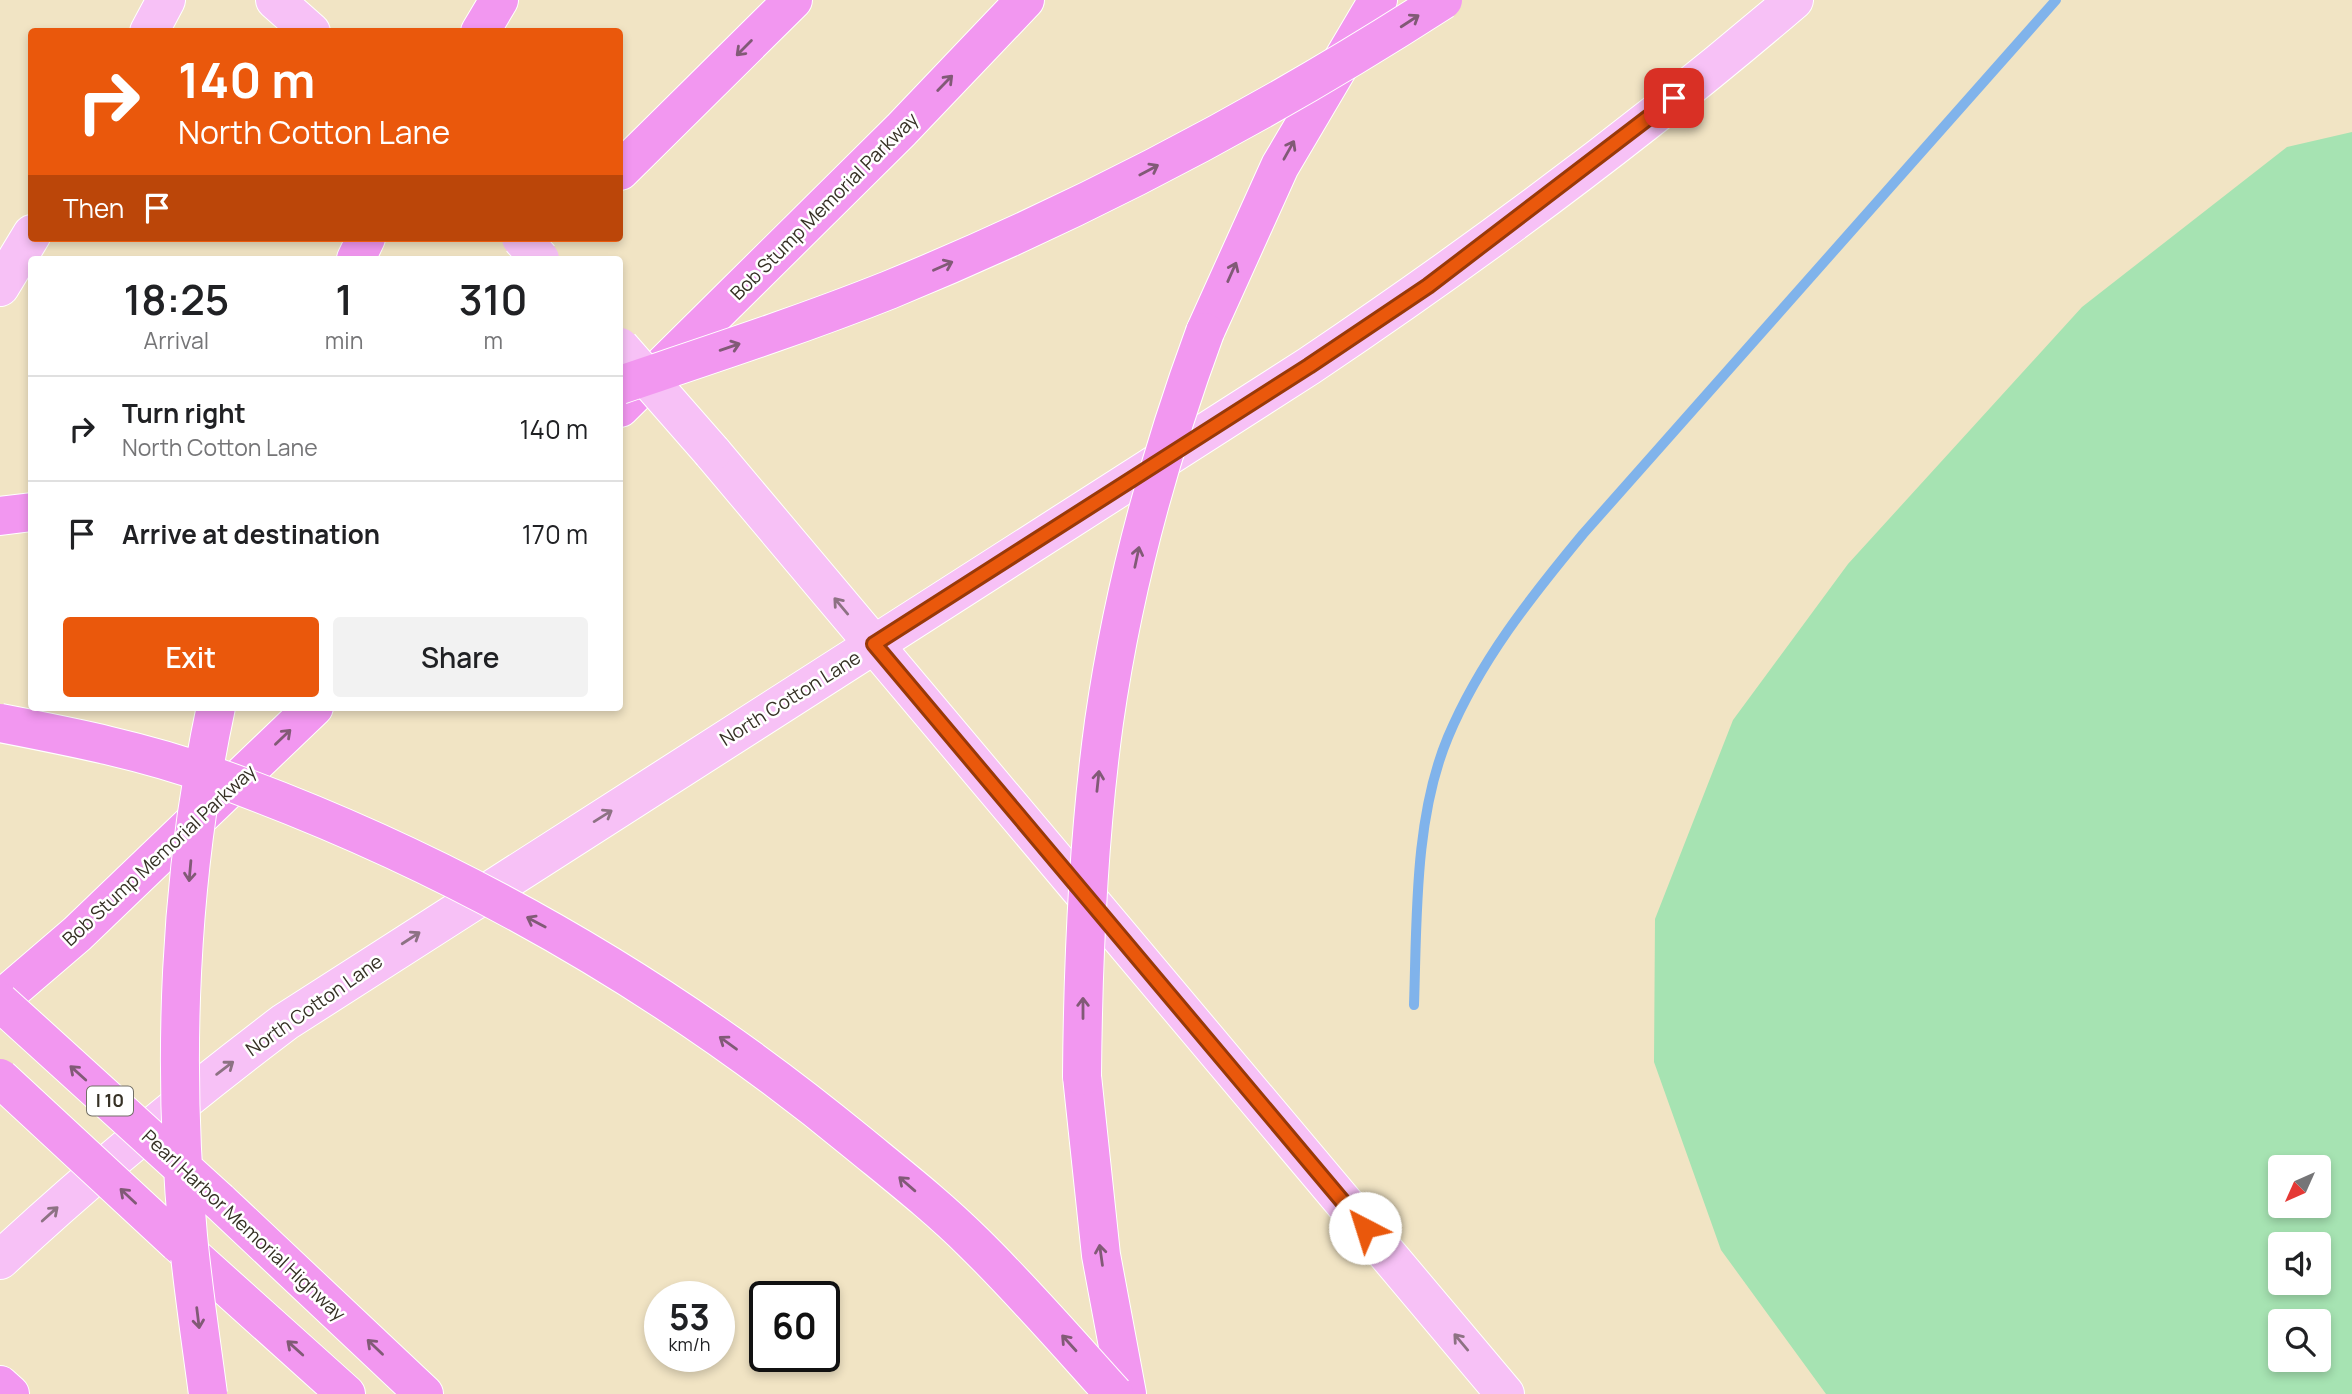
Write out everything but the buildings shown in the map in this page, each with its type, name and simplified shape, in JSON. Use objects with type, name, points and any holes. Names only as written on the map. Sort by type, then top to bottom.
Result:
[{"type":"highway","points":[[482,28],[499,0]]},
{"type":"highway","points":[[623,168],[793,0]]},
{"type":"highway","name":"Bob Stump Memorial Parkway","points":[[623,405],[901,130],[1025,0]]},
{"type":"highway","points":[[1127,1394],[1101,1255],[1083,1076],[1089,862],[1105,720],[1137,553],[1159,472],[1205,332],[1280,166],[1378,0]]},
{"type":"highway","points":[[623,385],[888,290],[1115,188],[1267,106],[1443,0]]},
{"type":"highway","points":[[533,256],[548,242]]},
{"type":"highway","points":[[0,516],[28,512]]},
{"type":"highway","points":[[0,738],[30,711]]},
{"type":"highway","points":[[208,1394],[188,1236],[182,1147],[181,1047],[185,926],[193,842],[215,711]]},
{"type":"highway","name":"Bob Stump Memorial Parkway","points":[[0,1001],[77,934],[310,711]]},
{"type":"highway","points":[[0,723],[120,747],[211,775],[340,826],[462,883],[579,945],[692,1016],[807,1101],[894,1172],[972,1241],[1114,1394]]},
{"type":"highway","name":"Pearl Harbor Memorial Highway","points":[[0,1001],[219,1201],[424,1394]]},
{"type":"highway","points":[[0,1078],[346,1394]]},
{"type":"highway","points":[[0,1385],[10,1394]]},
{"type":"main road","points":[[151,28],[166,0]]},
{"type":"main road","points":[[275,0],[306,28]]},
{"type":"main road","name":"North Cotton Lane","points":[[0,1260],[135,1141],[285,1022],[1309,366],[1428,286],[1597,160],[1794,0]]},
{"type":"main road","points":[[0,287],[28,241]]},
{"type":"main road","points":[[525,242],[537,256]]},
{"type":"main road","points":[[623,350],[712,452],[1505,1394]]},
{"type":"green space","points":[[2352,132],[2352,1394],[1826,1394],[1721,1250],[1654,1062],[1655,919],[1733,720],[1848,564],[2082,307],[2287,147]]},
{"type":"waterway","points":[[1414,1005],[1419,869],[1429,801],[1448,737],[1491,656],[1525,606],[1583,534],[2056,0]]},
{"type":"route","points":[[1365,1228],[874,644],[1309,366],[1428,286],[1597,160],[1674,98]]}]
